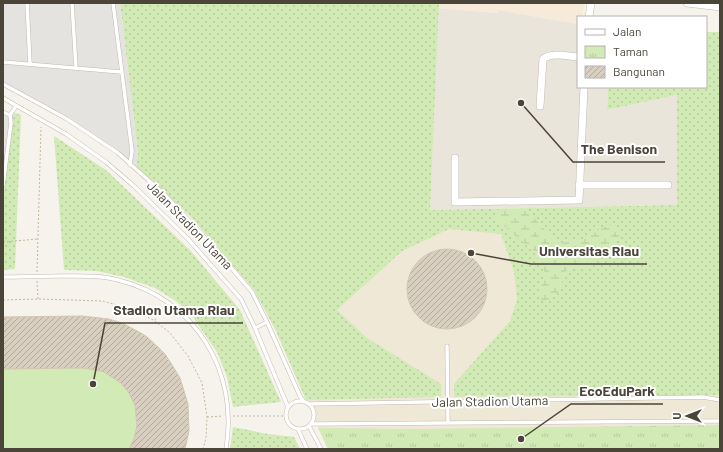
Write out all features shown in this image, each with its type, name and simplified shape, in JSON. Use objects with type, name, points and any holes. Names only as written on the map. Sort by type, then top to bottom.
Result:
[{"type":"street","points":[[589,16],[591,3]]},
{"type":"street","points":[[687,3],[720,7]]},
{"type":"street","points":[[540,106],[543,59],[547,55],[577,57]]},
{"type":"street","points":[[455,158],[455,202],[578,200],[584,88]]},
{"type":"street","points":[[579,185],[668,185]]},
{"type":"lane","points":[[27,3],[30,64]]},
{"type":"lane","points":[[72,3],[76,68]]},
{"type":"lane","points":[[113,3],[132,151],[130,165]]},
{"type":"lane","points":[[3,62],[122,72]]},
{"type":"lane","name":"Jalan Stadion Utama","points":[[3,84],[67,119],[118,153],[164,194],[211,244],[252,292],[300,396],[306,403],[703,397],[720,400]]},
{"type":"lane","name":"Jalan Stadion Utama","points":[[3,98],[66,134],[100,158],[134,186],[188,239],[241,299],[255,328],[288,408]]},
{"type":"lane","points":[[3,184],[11,122],[10,116],[16,106]]},
{"type":"lane","points":[[3,112],[10,116]]},
{"type":"lane","points":[[3,277],[100,276],[136,285],[167,301],[184,315],[196,329],[208,344],[216,361],[223,379],[227,397],[229,416],[226,449]]},
{"type":"lane","points":[[255,328],[267,322]]},
{"type":"lane","points":[[447,346],[448,423]]},
{"type":"lane","points":[[307,449],[298,429],[290,425],[286,416],[288,408],[295,402],[306,403],[314,412],[310,425],[321,449]]},
{"type":"lane","name":"Jalan Stadion Utama","points":[[310,425],[720,421]]},
{"type":"lane","points":[[298,429],[310,425]]},
{"type":"path","points":[[38,299],[37,276],[41,120]]},
{"type":"path","points":[[3,242],[38,238]]},
{"type":"path","points":[[3,300],[38,299],[102,301],[133,309],[155,321],[170,333],[188,356],[202,383],[207,417],[206,438],[203,449]]},
{"type":"path","points":[[155,321],[167,301]]},
{"type":"path","points":[[207,417],[220,416]]},
{"type":"path","points":[[229,416],[286,416]]},
{"type":"shaded area","points":[[3,3],[120,3],[138,153],[136,168],[67,117],[3,82]]},
{"type":"shaded area","points":[[120,3],[439,3],[430,210],[677,205],[720,206],[720,449],[328,449],[276,331],[254,290],[190,216],[136,168],[138,153]]},
{"type":"shaded area","points":[[439,3],[585,3],[582,16],[577,16],[577,24],[498,10],[498,13],[438,8]]},
{"type":"shaded area","points":[[438,8],[497,13],[498,10],[577,24],[577,88],[608,88],[607,110],[677,95],[677,205],[430,210]]},
{"type":"shaded area","points":[[11,109],[15,113],[13,118],[3,194],[3,111],[9,114]]},
{"type":"green space","points":[[120,3],[439,3],[430,210],[677,205],[677,95],[607,110],[608,88],[707,88],[707,32],[720,32],[720,395],[454,397],[454,384],[510,321],[517,299],[514,272],[501,234],[449,229],[402,251],[337,310],[367,338],[441,384],[441,397],[306,400],[276,331],[254,290],[190,216],[136,168],[138,153]],"holes":[[[527,209],[551,237],[560,243],[585,239],[603,227],[620,238],[605,249],[590,266],[566,270],[558,293],[538,296],[545,273],[535,252],[497,219]]]},
{"type":"green space","points":[[15,113],[21,115],[15,269],[3,270],[3,194],[13,118]]},
{"type":"green space","points":[[54,136],[106,170],[189,249],[240,310],[281,402],[233,407],[227,377],[217,352],[192,316],[176,301],[155,288],[124,277],[96,271],[64,270]]},
{"type":"green space","points":[[527,209],[551,237],[560,243],[585,239],[603,227],[612,225],[624,233],[620,238],[605,249],[590,266],[566,270],[558,293],[551,300],[541,300],[538,296],[545,273],[535,252],[497,219],[494,210]]},
{"type":"green space","points":[[82,316],[111,320],[139,331],[154,343],[167,357],[177,373],[185,391],[189,430],[185,449],[3,449],[3,317]]},
{"type":"green space","points":[[720,425],[720,449],[328,449],[318,428],[422,429]]},
{"type":"green space","points":[[233,427],[268,434],[294,437],[300,449],[230,449]]},
{"type":"building","points":[[447,249],[462,252],[475,261],[484,274],[487,289],[484,304],[475,317],[462,326],[447,329],[432,326],[419,317],[410,304],[407,289],[410,274],[419,261],[432,252]]},
{"type":"building","points":[[82,316],[109,319],[122,323],[146,336],[165,354],[180,378],[188,404],[189,431],[185,449],[129,449],[134,439],[137,426],[135,405],[129,393],[121,383],[104,372],[81,368],[3,369],[3,317]]},
{"type":"place","name":"The Benison","points":[[521,103]]},
{"type":"place","name":"Universitas Riau","points":[[471,253]]},
{"type":"place","name":"Stadion Utama Riau","points":[[93,384]]},
{"type":"place","name":"EcoEduPark","points":[[521,439]]}]
